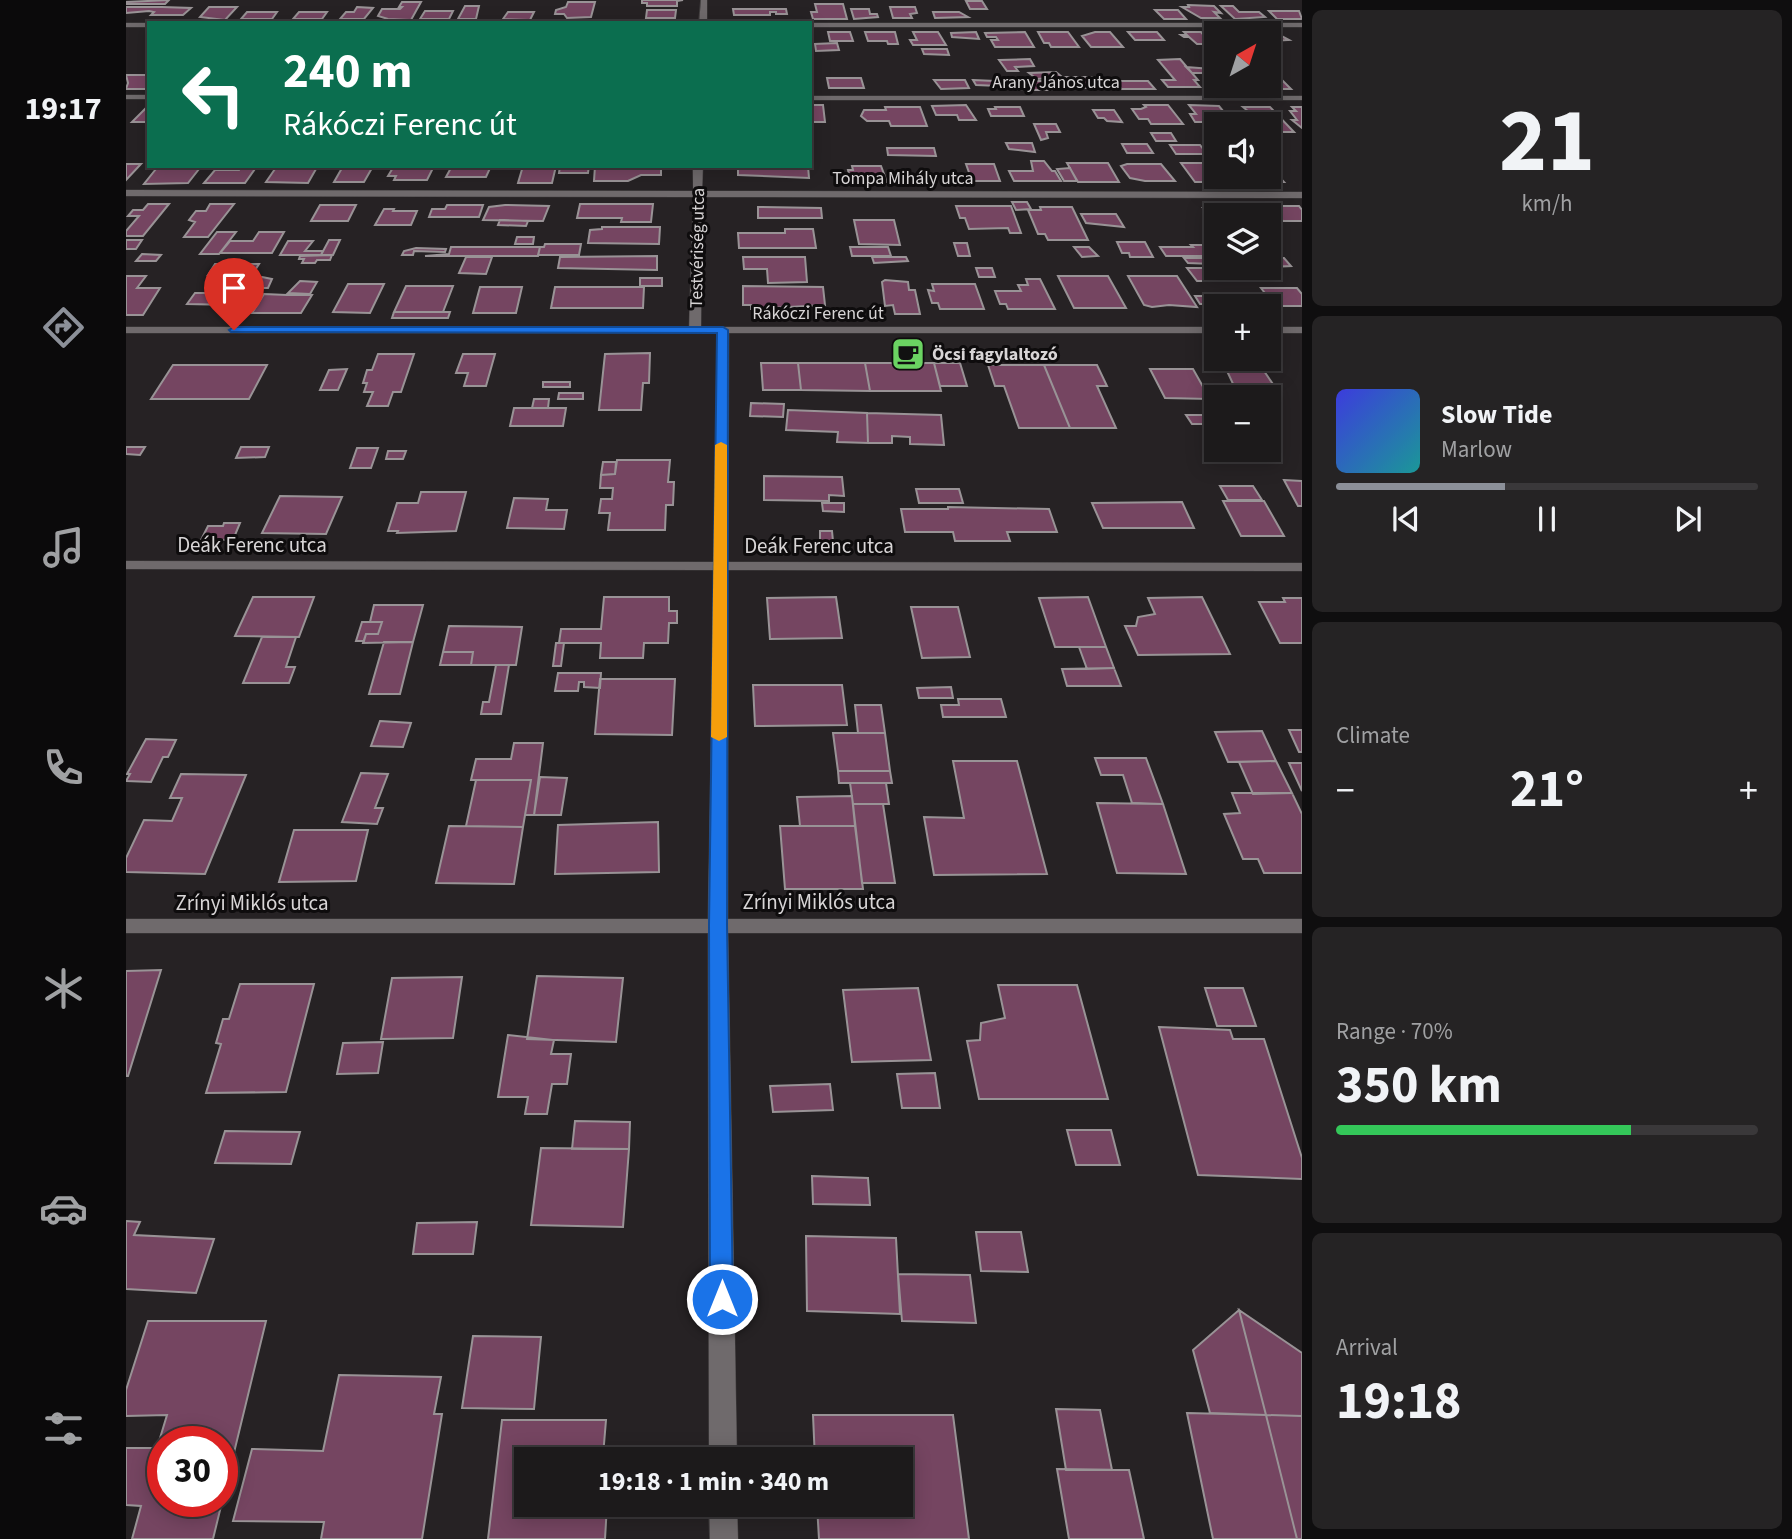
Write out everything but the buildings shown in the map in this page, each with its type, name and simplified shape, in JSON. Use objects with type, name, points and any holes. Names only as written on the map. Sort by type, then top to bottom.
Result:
[{"type":"street","points":[[703,21],[704,0]]},
{"type":"street","points":[[126,25],[147,25]]},
{"type":"street","points":[[812,25],[1302,25]]},
{"type":"street","points":[[126,97],[147,97]]},
{"type":"street","name":"Arany János utca","points":[[812,98],[1302,98]]},
{"type":"street","name":"Testvériség utca","points":[[695,330],[698,168]]},
{"type":"street","name":"Tompa Mihály utca","points":[[126,193],[1302,195]]},
{"type":"street","name":"Rákóczi Ferenc út","points":[[126,330],[1204,330]]},
{"type":"street","name":"Testvériség utca","points":[[723,330],[718,925],[723,1447]]},
{"type":"street","points":[[1281,330],[1302,330]]},
{"type":"street","name":"Deák Ferenc utca","points":[[126,565],[1302,567]]},
{"type":"street","name":"Zrínyi Miklós utca","points":[[126,926],[1302,926]]},
{"type":"street","points":[[723,1517],[724,1539]]},
{"type":"slow traffic","points":[[719,737],[721,445]]},
{"type":"place","name":"Öcsi fagylaltozó","points":[[908,354]]},
{"type":"route","points":[[234,330],[723,330],[718,925],[722,1299]]}]
